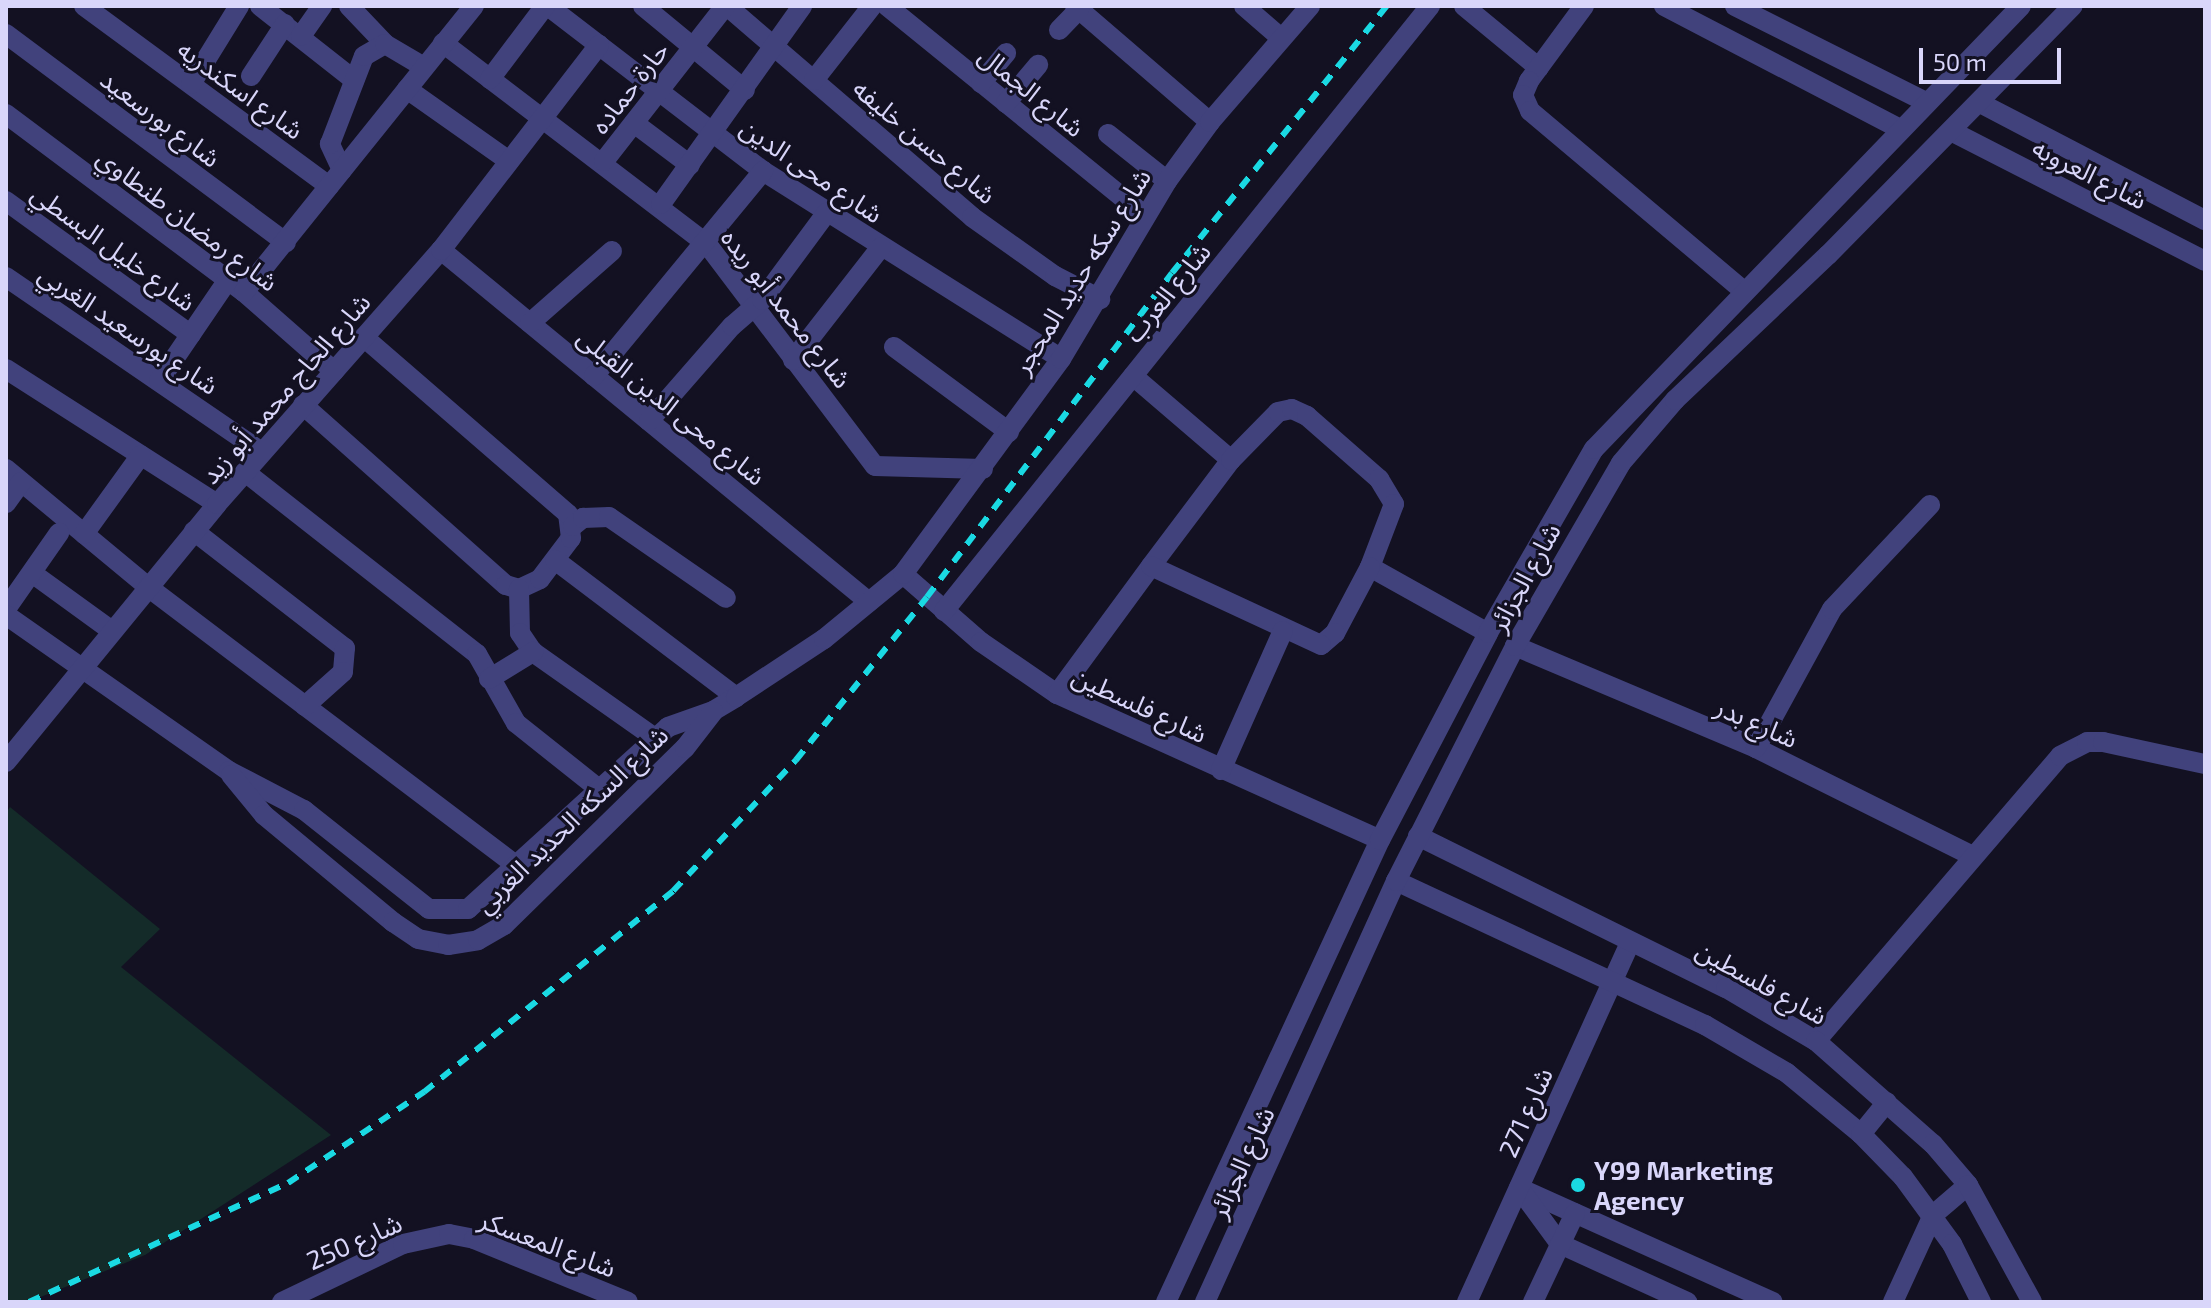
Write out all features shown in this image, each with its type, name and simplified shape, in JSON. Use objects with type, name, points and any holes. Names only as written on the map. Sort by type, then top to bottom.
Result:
[{"type":"street","name":"شارع اسكندريه","points":[[84,6],[110,13],[191,84],[335,178]]},
{"type":"street","points":[[191,84],[239,6]]},
{"type":"street","points":[[260,6],[354,80]]},
{"type":"street","points":[[251,76],[293,30],[322,6]]},
{"type":"street","points":[[349,6],[385,44],[424,67]]},
{"type":"street","points":[[159,381],[191,335],[236,286],[286,243],[474,6]]},
{"type":"street","points":[[490,79],[547,6]]},
{"type":"street","name":"شارع محى الدين","points":[[547,6],[763,171],[1061,359]]},
{"type":"street","points":[[643,6],[745,90]]},
{"type":"street","name":"حارة حماده","points":[[604,161],[726,6]]},
{"type":"street","name":"شارع حسن خليفه","points":[[726,6],[982,225],[1055,276],[1100,299]]},
{"type":"street","points":[[661,204],[776,47],[802,6]]},
{"type":"street","points":[[814,80],[872,6]]},
{"type":"street","points":[[1244,6],[1281,38]]},
{"type":"street","name":"شارع سكه حديد المحجر","points":[[869,602],[903,574],[983,469],[1100,299],[1144,215],[1167,181],[1210,122],[1310,6]]},
{"type":"street","name":"شارع العرب","points":[[944,611],[1430,6]]},
{"type":"street","points":[[1464,6],[1539,68]]},
{"type":"street","points":[[1584,6],[1523,95],[1530,111],[1744,291]]},
{"type":"street","points":[[1664,6],[1900,129]]},
{"type":"street","points":[[1735,6],[1926,102]]},
{"type":"street","name":"شارع الجزائر","points":[[1166,1302],[1380,840],[1488,633],[1594,449],[2021,6]]},
{"type":"street","name":"شارع الجزائر","points":[[1205,1302],[1396,881],[1515,646],[1599,496],[1645,434],[1980,103],[2073,6]]},
{"type":"street","points":[[1059,30],[1077,7],[1210,122]]},
{"type":"street","name":"شارع الجمال","points":[[899,10],[981,83],[1144,215]]},
{"type":"street","name":"شارع بورسعيد","points":[[6,34],[286,243]]},
{"type":"street","name":"شارع محمد أبو ريده","points":[[443,43],[661,204],[707,244],[875,466],[983,469]]},
{"type":"street","points":[[335,178],[330,144],[364,56],[385,44]]},
{"type":"street","name":"شارع الحاج محمد أبو زيد","points":[[6,762],[194,531],[441,250],[599,45]]},
{"type":"street","points":[[981,83],[1006,53]]},
{"type":"street","points":[[1006,103],[1038,65]]},
{"type":"street","points":[[407,89],[509,161]]},
{"type":"street","name":"شارع العروبه","points":[[1980,103],[2205,220]]},
{"type":"street","name":"شارع رمضان طنطاوي","points":[[6,114],[236,286],[334,371]]},
{"type":"street","points":[[634,123],[690,165]]},
{"type":"street","name":"شارع العروبه","points":[[1951,131],[2205,261]]},
{"type":"street","points":[[1108,134],[1167,181]]},
{"type":"street","points":[[594,376],[707,244],[763,171]]},
{"type":"street","name":"شارع خليل البسطي","points":[[6,201],[191,335]]},
{"type":"street","points":[[649,421],[753,308],[827,212]]},
{"type":"street","points":[[793,360],[881,247]]},
{"type":"street","name":"شارع محى الدين القبلى","points":[[441,250],[869,602]]},
{"type":"street","points":[[530,323],[612,251]]},
{"type":"street","name":"شارع بورسعيد الغربي","points":[[6,277],[262,452]]},
{"type":"street","points":[[303,405],[506,585],[519,589],[540,579],[571,538],[573,526],[559,505],[364,337]]},
{"type":"street","points":[[894,347],[1009,432]]},
{"type":"street","points":[[6,369],[217,504]]},
{"type":"street","points":[[1133,376],[1231,460]]},
{"type":"street","points":[[1057,694],[1151,566],[1231,460],[1278,412],[1292,409],[1307,416],[1389,490],[1394,504],[1392,520],[1370,567],[1328,642],[1312,644],[1151,566]]},
{"type":"street","points":[[84,534],[141,455]]},
{"type":"street","points":[[245,472],[477,654],[516,723],[599,789]]},
{"type":"street","points":[[6,503],[14,476],[148,587],[518,867]]},
{"type":"street","points":[[1756,748],[1832,609],[1930,505]]},
{"type":"street","points":[[573,526],[596,515],[609,517],[726,598]]},
{"type":"street","points":[[194,531],[345,648],[343,672],[305,706]]},
{"type":"street","points":[[6,612],[59,533]]},
{"type":"street","points":[[555,560],[736,697]]},
{"type":"street","points":[[1370,567],[1488,633]]},
{"type":"street","points":[[32,573],[112,631]]},
{"type":"street","name":"شارع فلسطين","points":[[903,574],[944,611],[1057,694],[1380,840]]},
{"type":"street","points":[[519,589],[520,633],[533,652],[655,738]]},
{"type":"street","name":"شارع السكه الحديد الغربي","points":[[6,612],[81,669],[229,771],[304,810],[429,909],[468,909],[518,867],[668,727],[713,711],[736,697],[824,639],[869,602]]},
{"type":"street","points":[[1221,770],[1283,631]]},
{"type":"street","name":"شارع بدر","points":[[1515,646],[1756,748],[1973,856]]},
{"type":"street","points":[[489,679],[533,652]]},
{"type":"street","name":"شارع السكه الحديد الغربي","points":[[229,771],[264,815],[393,922],[418,939],[448,945],[478,940],[504,925],[685,748],[713,711]]},
{"type":"street","points":[[1816,1041],[2060,756],[2087,742],[2205,764]]},
{"type":"street","name":"شارع فلسطين","points":[[1418,836],[1769,1010],[1816,1041],[1887,1102],[1968,1185],[2032,1302]]},
{"type":"street","points":[[1396,881],[1747,1047],[1861,1134],[1933,1215],[1981,1302]]},
{"type":"street","name":"شارع 271","points":[[1467,1302],[1630,942]]},
{"type":"street","points":[[1861,1134],[1887,1102]]},
{"type":"street","points":[[1893,1302],[1933,1215],[1968,1185]]},
{"type":"street","points":[[1519,1188],[1773,1302]]},
{"type":"street","points":[[1519,1188],[1560,1244],[1687,1302]]},
{"type":"street","points":[[1209,1207],[1242,1222]]},
{"type":"street","points":[[1533,1302],[1575,1213]]},
{"type":"street","name":"شارع 250","points":[[282,1302],[403,1244],[449,1234]]},
{"type":"street","name":"شارع المعسكر","points":[[449,1234],[628,1302]]},
{"type":"green space","points":[[10,807],[160,929],[121,967],[331,1135],[145,1255],[28,1302],[6,1302],[6,813]]},
{"type":"railway","points":[[29,1302],[288,1183],[424,1092],[673,891],[796,760],[927,597],[1172,273],[1387,6]]},
{"type":"place","name":"Y99 Marketing Agency","points":[[1578,1185]]}]
